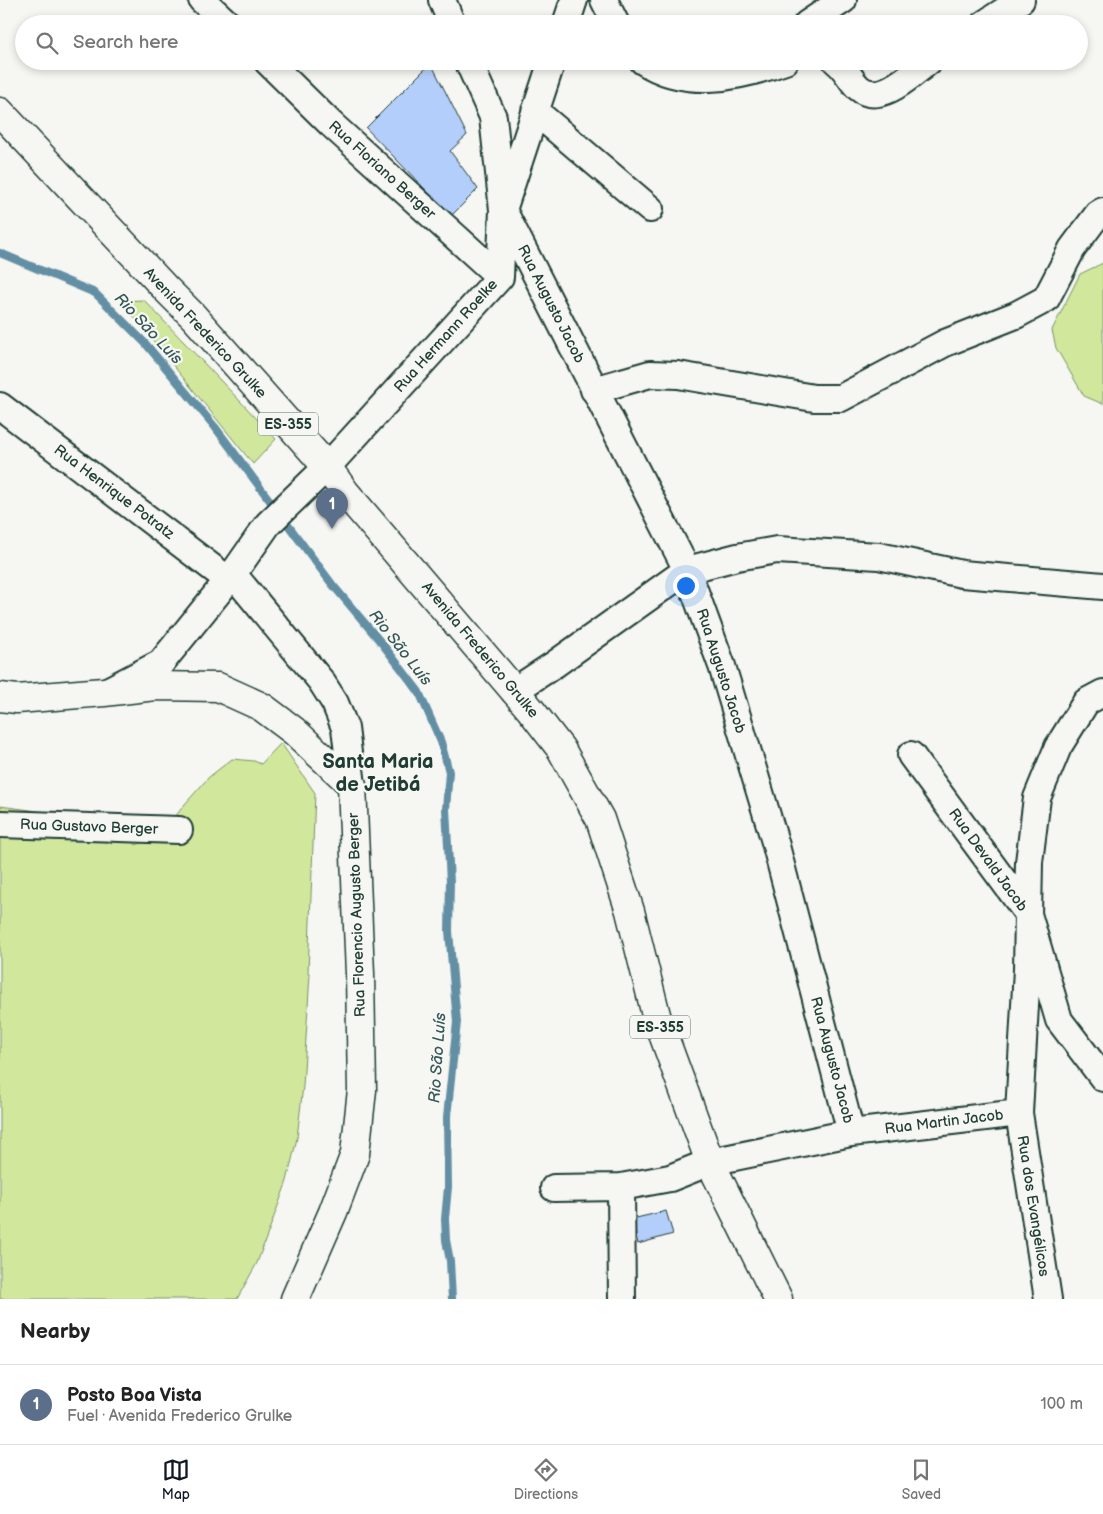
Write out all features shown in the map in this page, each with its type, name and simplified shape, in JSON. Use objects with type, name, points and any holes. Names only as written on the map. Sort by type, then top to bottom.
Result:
[{"type":"main road","name":"Avenida Frederico Grulke","points":[[0,112],[166,290],[194,317],[327,467],[345,492],[561,749],[600,819],[630,911],[656,1015],[710,1162],[778,1299]]},
{"type":"main road","points":[[0,697],[17,699],[155,686],[218,687],[262,707],[294,731],[352,785]]},
{"type":"main road","name":"Rua Florencio Augusto Berger","points":[[295,1299],[333,1212],[355,1154],[362,1090],[360,974],[352,785]]},
{"type":"street","points":[[202,0],[218,15]]},
{"type":"street","points":[[442,0],[448,15]]},
{"type":"street","points":[[569,15],[574,0]]},
{"type":"street","points":[[604,0],[612,15]]},
{"type":"street","points":[[820,15],[843,0]]},
{"type":"street","points":[[998,15],[1020,0]]},
{"type":"street","name":"Rua Floriano Berger","points":[[276,70],[331,124],[500,276]]},
{"type":"street","points":[[472,70],[493,117],[504,210]]},
{"type":"street","name":"Rua Hermann Roelke","points":[[104,692],[161,663],[230,577],[268,524],[327,467],[500,276],[504,210],[549,70]]},
{"type":"street","points":[[657,70],[678,76],[700,78],[736,70]]},
{"type":"street","points":[[846,70],[857,86],[864,92],[878,94],[892,88],[917,70]]},
{"type":"street","points":[[535,111],[650,209]]},
{"type":"street","name":"Rua Augusto Jacob","points":[[504,210],[687,570],[722,666],[775,842],[851,1133]]},
{"type":"street","points":[[594,390],[650,374],[678,375],[814,398],[841,398],[945,343],[1016,315],[1046,300],[1072,249],[1098,214],[1103,211]]},
{"type":"street","name":"Rua Henrique Potratz","points":[[0,406],[230,577],[321,681],[335,703],[345,728],[352,785]]},
{"type":"street","points":[[514,691],[687,570],[737,557],[777,550],[879,556],[962,574],[1103,586]]},
{"type":"street","name":"Rua Martin Jacob","points":[[554,1188],[621,1188],[670,1178],[710,1162],[851,1133],[1019,1113],[1027,969],[1029,862],[1037,798],[1058,747],[1086,702],[1103,693]]},
{"type":"street","name":"Rua Devald Jacob","points":[[911,754],[1028,914],[1059,1020],[1103,1078]]},
{"type":"street","name":"Rua Gustavo Berger","points":[[0,824],[179,830]]},
{"type":"street","name":"Rua dos Evangélicos","points":[[1019,1113],[1048,1299]]},
{"type":"street","points":[[621,1188],[622,1299]]},
{"type":"green space","points":[[1103,263],[1103,404],[1084,396],[1056,348],[1052,330],[1080,274]]},
{"type":"green space","points":[[144,300],[276,439],[253,464],[121,301]]},
{"type":"green space","points":[[281,743],[315,793],[308,973],[310,974],[303,1086],[297,1138],[287,1181],[257,1263],[237,1299],[0,1299],[0,806],[76,816],[114,814],[120,826],[136,845],[161,835],[209,777],[232,759],[254,761],[261,764]]},
{"type":"building","points":[[424,70],[434,70],[467,135],[450,151],[478,189],[451,216],[366,128]]},
{"type":"building","points":[[666,1211],[673,1234],[638,1244],[632,1219]]},
{"type":"waterway","name":"Rio São Luís","points":[[0,253],[95,293],[145,343],[215,427],[332,584],[384,646],[419,692],[441,742],[449,772],[446,809],[450,882],[449,931],[457,1022],[447,1117],[448,1187],[445,1219],[452,1299]]},
{"type":"place","name":"Posto Boa Vista","points":[[332,529]]},
{"type":"district","name":"Santa Maria de Jetibá","points":[[378,774]]}]
